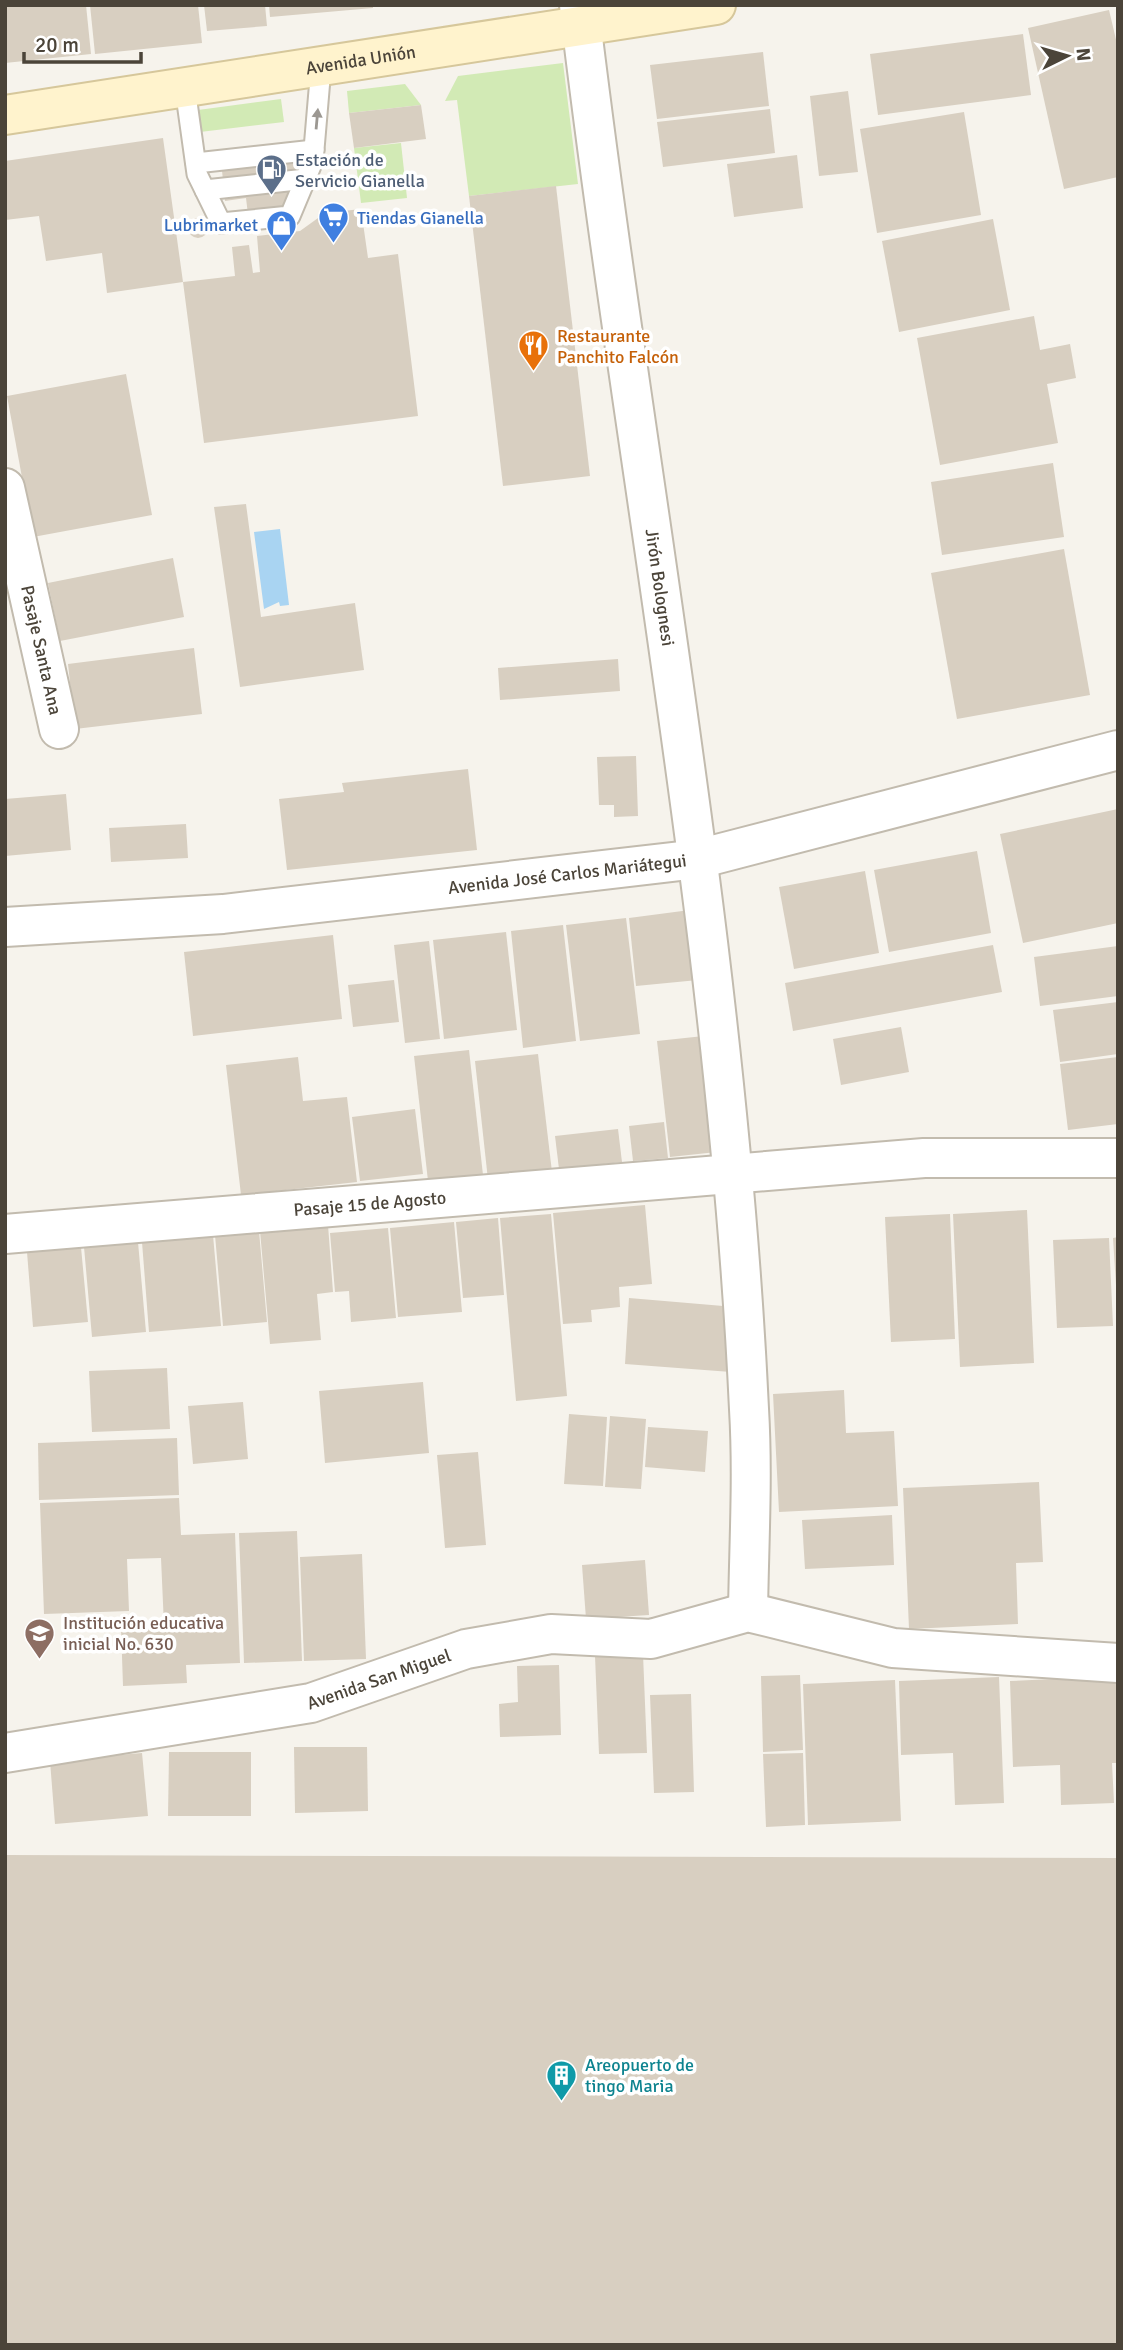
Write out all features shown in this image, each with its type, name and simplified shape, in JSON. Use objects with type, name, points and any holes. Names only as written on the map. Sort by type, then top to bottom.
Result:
[{"type":"main road","name":"Avenida Unión","points":[[5,115],[321,67],[581,16],[716,5]]},
{"type":"street","name":"Jirón Bolognesi","points":[[581,16],[698,859],[732,1172],[750,1411],[748,1612]]},
{"type":"street","name":"Pasaje Santa Ana","points":[[5,488],[59,730]]},
{"type":"street","name":"Avenida José Carlos Mariátegui","points":[[5,927],[223,914],[698,859],[1118,750]]},
{"type":"street","name":"Pasaje 15 de Agosto","points":[[5,1234],[924,1158],[1118,1158]]},
{"type":"street","points":[[748,1612],[893,1648],[1118,1663]]},
{"type":"street","name":"Avenida San Miguel","points":[[5,1753],[311,1703],[466,1649],[551,1634],[651,1639],[748,1612]]},
{"type":"lane","points":[[185,88],[196,163],[221,223],[290,216],[306,179],[314,150],[321,67]]},
{"type":"lane","points":[[196,163],[314,150]]},
{"type":"lane","points":[[205,190],[306,179]]},
{"type":"green space","points":[[563,63],[578,184],[469,196],[457,100],[445,101],[458,76]]},
{"type":"green space","points":[[405,84],[421,105],[349,113],[347,91]]},
{"type":"green space","points":[[281,99],[284,122],[200,132],[198,110]]},
{"type":"green space","points":[[401,143],[407,198],[361,203],[354,148]]},
{"type":"water","points":[[280,529],[289,605],[280,606],[279,602],[264,609],[254,532]]},
{"type":"building","points":[[5,5],[86,5],[91,54],[5,63]]},
{"type":"building","points":[[90,5],[198,5],[202,43],[95,54]]},
{"type":"building","points":[[204,5],[265,5],[267,26],[207,31]]},
{"type":"building","points":[[269,5],[373,5],[373,8],[270,17]]},
{"type":"building","points":[[1109,10],[1118,48],[1118,177],[1064,189],[1028,28]]},
{"type":"building","points":[[1023,34],[1031,95],[878,115],[870,54]]},
{"type":"building","points":[[763,52],[769,106],[657,119],[650,65]]},
{"type":"building","points":[[848,91],[858,172],[819,176],[810,96]]},
{"type":"building","points":[[421,105],[426,139],[354,148],[349,113]]},
{"type":"building","points":[[770,109],[775,153],[663,167],[657,122]]},
{"type":"building","points":[[964,112],[981,215],[877,233],[860,129]]},
{"type":"building","points":[[163,138],[183,282],[107,293],[102,253],[46,261],[39,216],[5,220],[5,161]]},
{"type":"building","points":[[307,141],[313,190],[292,193],[296,226],[250,231],[246,198],[225,201],[220,150]]},
{"type":"building","points":[[797,155],[803,208],[734,217],[727,164]]},
{"type":"building","name":"Restaurante Panchito Falcón","points":[[556,186],[590,476],[503,486],[469,196]]},
{"type":"building","points":[[361,209],[368,258],[398,254],[418,416],[204,443],[183,282],[235,276],[232,247],[249,245],[253,273],[260,272],[257,236],[300,231],[325,213]]},
{"type":"building","points":[[198,218],[205,221],[208,228],[205,235],[198,238],[191,235],[188,228],[191,221]]},
{"type":"building","points":[[993,219],[1010,310],[899,332],[882,241]]},
{"type":"building","points":[[1034,316],[1040,350],[1070,344],[1076,378],[1047,384],[1058,443],[940,465],[917,338]]},
{"type":"building","points":[[126,374],[152,515],[33,537],[7,396]]},
{"type":"building","points":[[1053,463],[1064,537],[942,555],[931,482]]},
{"type":"building","points":[[246,504],[261,617],[355,603],[364,670],[240,687],[214,507]]},
{"type":"building","points":[[1064,549],[1090,695],[957,719],[931,573]]},
{"type":"building","points":[[173,558],[184,617],[60,641],[48,583]]},
{"type":"building","points":[[194,648],[202,714],[75,729],[68,664]]},
{"type":"building","points":[[618,659],[620,691],[500,700],[498,668]]},
{"type":"building","points":[[636,756],[638,816],[614,817],[614,805],[599,805],[597,757]]},
{"type":"building","points":[[468,769],[477,850],[287,870],[279,799],[344,792],[342,783]]},
{"type":"building","points":[[66,794],[71,850],[5,856],[5,799]]},
{"type":"building","points":[[1118,809],[1118,923],[1023,943],[1000,834]]},
{"type":"building","points":[[186,824],[188,858],[111,862],[109,828]]},
{"type":"building","points":[[977,851],[991,933],[889,952],[874,870]]},
{"type":"building","points":[[865,871],[879,953],[794,969],[779,887]]},
{"type":"building","points":[[690,910],[698,980],[636,986],[629,918]]},
{"type":"building","points":[[626,918],[640,1034],[580,1041],[566,925]]},
{"type":"building","points":[[563,925],[576,1041],[523,1048],[511,931]]},
{"type":"building","points":[[506,932],[517,1030],[444,1039],[433,940]]},
{"type":"building","points":[[333,935],[342,1019],[193,1036],[184,952]]},
{"type":"building","points":[[429,941],[440,1039],[405,1043],[394,945]]},
{"type":"building","points":[[993,945],[1002,992],[793,1031],[785,983]]},
{"type":"building","points":[[1118,946],[1118,996],[1040,1006],[1034,957]]},
{"type":"building","points":[[394,980],[399,1022],[353,1027],[348,985]]},
{"type":"building","points":[[1118,1002],[1118,1054],[1060,1062],[1053,1010]]},
{"type":"building","points":[[901,1027],[909,1072],[841,1085],[833,1039]]},
{"type":"building","points":[[713,1035],[726,1151],[670,1157],[657,1041]]},
{"type":"building","points":[[469,1050],[483,1175],[428,1181],[414,1056]]},
{"type":"building","points":[[538,1054],[552,1172],[488,1180],[475,1061]]},
{"type":"building","points":[[298,1057],[303,1101],[347,1097],[357,1182],[241,1195],[226,1065]]},
{"type":"building","points":[[1118,1057],[1118,1124],[1068,1130],[1060,1064]]},
{"type":"building","points":[[415,1109],[423,1174],[360,1181],[352,1117]]},
{"type":"building","points":[[664,1122],[668,1158],[633,1161],[629,1126]]},
{"type":"building","points":[[618,1129],[622,1162],[559,1169],[555,1136]]},
{"type":"building","points":[[645,1205],[652,1284],[619,1287],[620,1307],[591,1310],[592,1322],[563,1324],[553,1213]]},
{"type":"building","points":[[1027,1210],[1034,1363],[960,1367],[953,1214]]},
{"type":"building","points":[[551,1214],[567,1396],[516,1401],[500,1218]]},
{"type":"building","points":[[950,1214],[955,1339],[891,1342],[885,1217]]},
{"type":"building","points":[[498,1218],[504,1295],[463,1298],[456,1222]]},
{"type":"building","points":[[454,1222],[462,1312],[398,1317],[390,1228]]},
{"type":"building","points":[[328,1225],[333,1292],[317,1294],[321,1340],[270,1344],[260,1231]]},
{"type":"building","points":[[388,1228],[396,1318],[351,1322],[349,1291],[335,1292],[330,1233]]},
{"type":"building","points":[[259,1231],[267,1322],[223,1326],[215,1235]]},
{"type":"building","points":[[213,1235],[221,1326],[149,1332],[142,1242]]},
{"type":"building","points":[[1118,1237],[1118,1285],[1116,1285],[1113,1238]]},
{"type":"building","points":[[1109,1238],[1113,1326],[1057,1328],[1053,1240]]},
{"type":"building","points":[[138,1242],[146,1332],[92,1337],[84,1247]]},
{"type":"building","points":[[81,1247],[88,1322],[33,1327],[27,1252]]},
{"type":"building","points":[[629,1298],[735,1307],[731,1372],[625,1364]]},
{"type":"building","points":[[167,1368],[170,1429],[92,1432],[89,1371]]},
{"type":"building","points":[[423,1382],[429,1453],[325,1463],[319,1391]]},
{"type":"building","points":[[844,1390],[846,1433],[894,1431],[898,1506],[779,1512],[773,1394]]},
{"type":"building","points":[[243,1402],[248,1459],[193,1464],[188,1406]]},
{"type":"building","points":[[569,1414],[607,1417],[603,1486],[564,1484]]},
{"type":"building","points":[[610,1416],[646,1419],[641,1489],[605,1487]]},
{"type":"building","points":[[648,1427],[708,1431],[705,1472],[645,1467]]},
{"type":"building","points":[[177,1438],[179,1495],[39,1500],[38,1443]]},
{"type":"building","points":[[478,1452],[486,1545],[445,1548],[437,1455]]},
{"type":"building","points":[[1039,1482],[1043,1562],[1016,1563],[1018,1624],[909,1629],[903,1488]]},
{"type":"building","points":[[179,1498],[181,1535],[235,1533],[240,1663],[186,1665],[187,1683],[123,1686],[121,1627],[164,1626],[161,1558],[127,1559],[129,1611],[44,1614],[40,1503]]},
{"type":"building","points":[[892,1515],[894,1565],[805,1569],[802,1520]]},
{"type":"building","points":[[297,1531],[302,1661],[244,1663],[239,1533]]},
{"type":"building","points":[[362,1554],[366,1659],[304,1661],[300,1557]]},
{"type":"building","points":[[645,1560],[649,1615],[586,1619],[582,1565]]},
{"type":"building","points":[[643,1654],[647,1753],[599,1754],[595,1656]]},
{"type":"building","points":[[559,1665],[561,1735],[500,1737],[499,1704],[518,1702],[517,1666]]},
{"type":"building","points":[[800,1675],[803,1750],[763,1752],[761,1676]]},
{"type":"building","points":[[1118,1676],[1118,1763],[1112,1763],[1114,1803],[1061,1805],[1060,1765],[1013,1767],[1010,1681]]},
{"type":"building","points":[[999,1677],[1004,1803],[955,1805],[953,1753],[901,1755],[899,1681]]},
{"type":"building","points":[[895,1680],[901,1821],[808,1825],[803,1684]]},
{"type":"building","points":[[691,1694],[694,1792],[654,1793],[650,1695]]},
{"type":"building","points":[[294,1747],[367,1747],[368,1811],[295,1813]]},
{"type":"building","points":[[169,1752],[251,1752],[251,1816],[168,1816]]},
{"type":"building","points":[[142,1753],[148,1816],[55,1824],[50,1761]]},
{"type":"building","points":[[803,1753],[805,1825],[766,1827],[763,1754]]},
{"type":"building","name":"Areopuerto de tingo Maria","points":[[5,1855],[1118,1858],[1118,2345],[5,2345]]},
{"type":"place","name":"Estación de Servicio Gianella","points":[[272,197]]},
{"type":"place","name":"Tiendas Gianella","points":[[334,245]]},
{"type":"place","name":"Lubrimarket","points":[[281,252]]},
{"type":"place","name":"Restaurante Panchito Falcón","points":[[534,373]]},
{"type":"place","name":"Institución educativa inicial No. 630","points":[[40,1660]]},
{"type":"place","name":"Areopuerto de tingo Maria","points":[[562,2102]]}]
